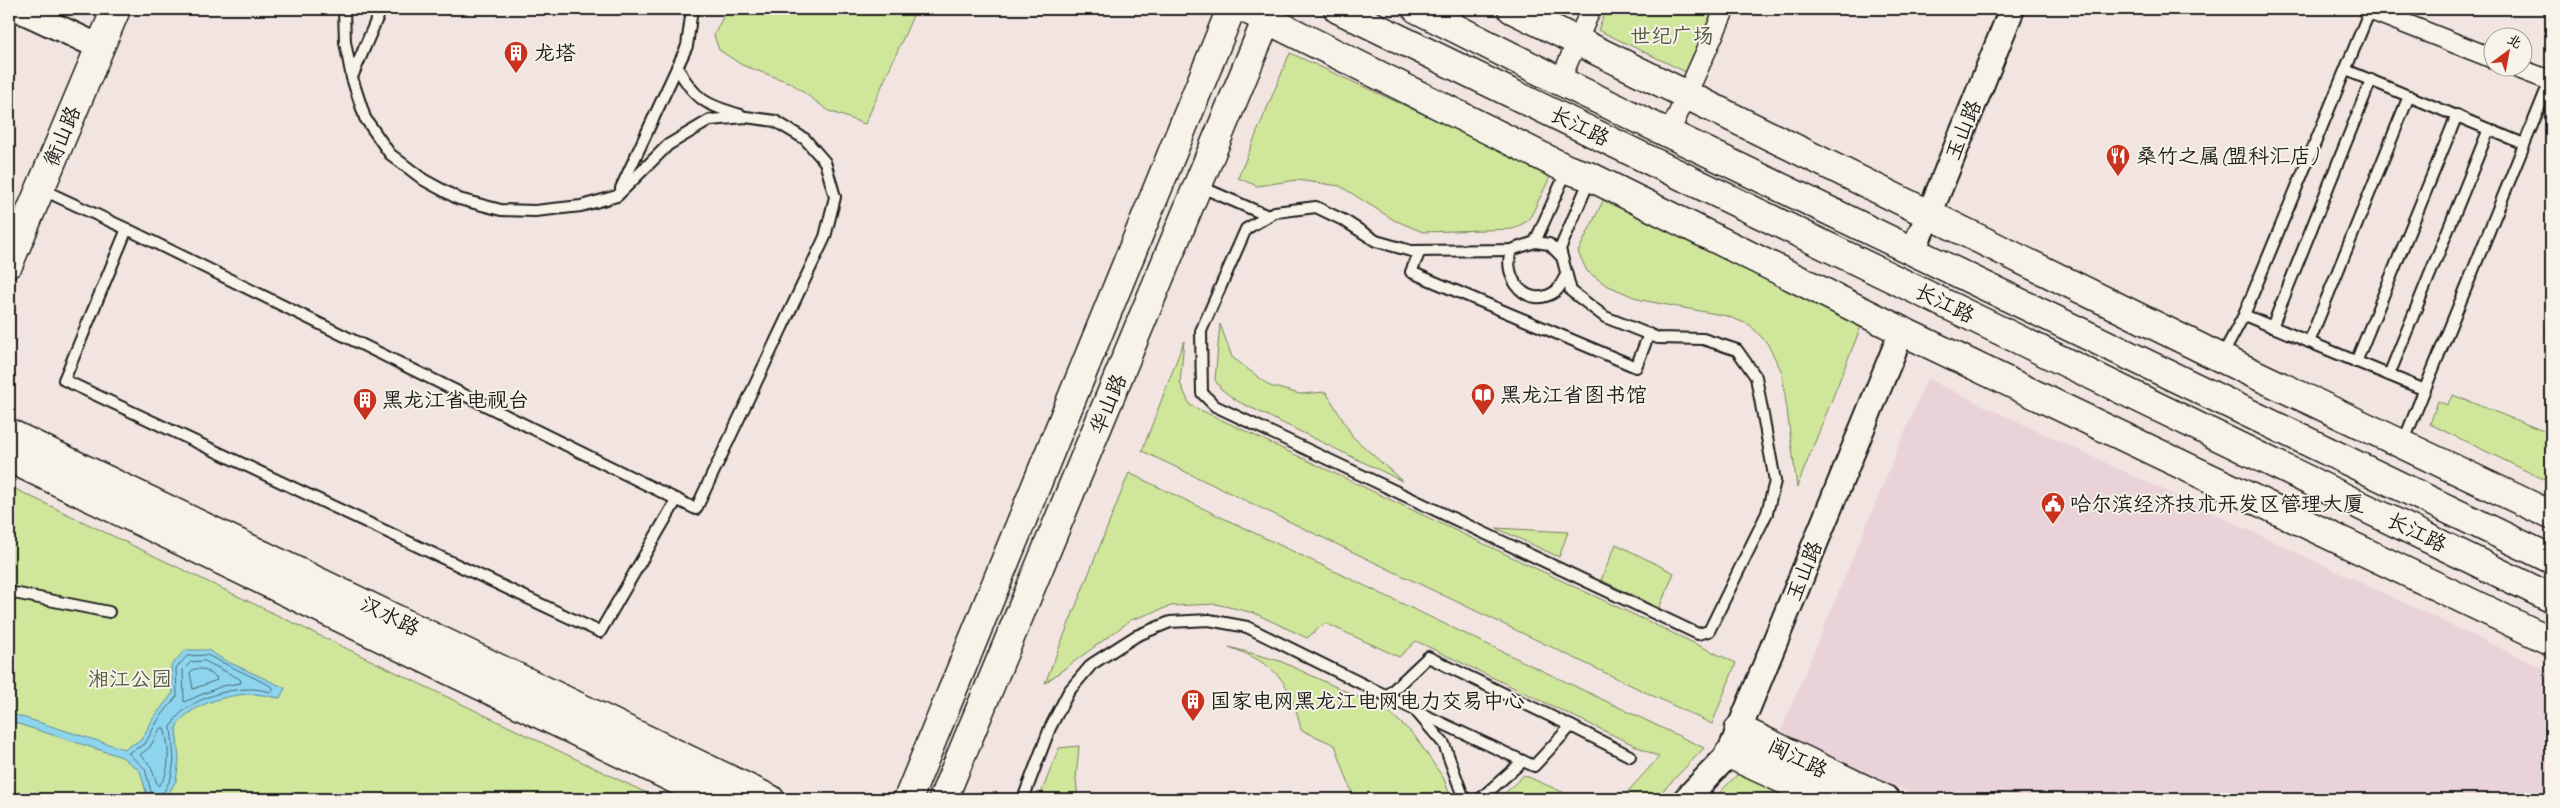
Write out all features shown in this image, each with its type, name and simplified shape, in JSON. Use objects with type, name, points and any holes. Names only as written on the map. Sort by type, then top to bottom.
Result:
[{"type":"main road","name":"衡山路","points":[[9,263],[116,9]]},
{"type":"main road","name":"华山路","points":[[908,799],[1231,9]]},
{"type":"main road","name":"长江路","points":[[1338,9],[2551,598]]},
{"type":"main road","name":"长江路","points":[[1417,9],[1669,134],[2551,559]]},
{"type":"main road","points":[[1512,9],[1579,40],[2221,358],[2551,515]]},
{"type":"main road","name":"华山路","points":[[943,799],[1199,186],[1261,12]]},
{"type":"main road","points":[[1261,12],[1579,173],[1902,331],[2551,641]]},
{"type":"main road","name":"汉水路","points":[[9,433],[770,799]]},
{"type":"main road","name":"汉水路","points":[[9,458],[716,799]]},
{"type":"main road","name":"闽江路","points":[[1734,741],[1826,799]]},
{"type":"main road","name":"闽江路","points":[[1734,741],[1885,799]]},
{"type":"street","points":[[18,9],[100,47]]},
{"type":"street","points":[[1560,81],[1592,9]]},
{"type":"street","points":[[1669,134],[1725,9]]},
{"type":"street","name":"玉山路","points":[[1912,251],[1929,215],[2012,9]]},
{"type":"street","points":[[2369,9],[2482,54]]},
{"type":"street","points":[[2532,74],[2551,81]]},
{"type":"street","name":"玉山路","points":[[1686,799],[1734,741],[1902,331]]},
{"type":"lane","points":[[344,9],[345,42],[352,78],[366,118],[390,154],[424,180],[459,199],[501,210],[535,211],[581,206],[617,196],[668,145],[710,120],[746,117]]},
{"type":"lane","points":[[352,78],[381,9]]},
{"type":"lane","points":[[617,196],[687,46],[692,9]]},
{"type":"lane","points":[[2221,358],[2244,315],[2346,70],[2369,9]]},
{"type":"lane","points":[[40,189],[127,229],[696,509],[825,237],[835,197],[825,162],[806,139],[774,121],[746,117],[714,108],[690,90],[677,67]]},
{"type":"lane","points":[[2346,70],[2524,144]]},
{"type":"lane","points":[[2272,327],[2371,80]]},
{"type":"lane","points":[[2403,443],[2551,81]]},
{"type":"lane","points":[[2309,342],[2409,96]]},
{"type":"lane","points":[[2356,362],[2456,115]]},
{"type":"lane","points":[[2389,375],[2489,129]]},
{"type":"lane","points":[[1535,242],[1579,173]]},
{"type":"lane","points":[[1561,256],[1549,244],[1535,242],[1512,250],[1410,251],[1376,241],[1345,221],[1316,207],[1275,212],[1246,229],[1202,331],[1202,393],[1215,406],[1698,634],[1709,631],[1767,514],[1775,480],[1756,377],[1737,350],[1703,339],[1658,338],[1605,317],[1571,291],[1560,249],[1579,173]]},
{"type":"lane","points":[[1199,186],[1268,216]]},
{"type":"lane","points":[[127,229],[64,380],[600,632],[677,500]]},
{"type":"lane","points":[[1420,250],[1412,272],[1636,367],[1649,334]]},
{"type":"lane","points":[[1512,250],[1507,263],[1512,281],[1525,294],[1541,297],[1556,291],[1566,275]]},
{"type":"lane","points":[[2244,315],[2425,390]]},
{"type":"lane","points":[[9,592],[109,612]]},
{"type":"lane","points":[[1023,799],[1050,728],[1075,684],[1092,664],[1136,636],[1170,622],[1209,620],[1247,627],[1534,766],[1571,726]]},
{"type":"lane","points":[[1387,696],[1428,657],[1630,756]]},
{"type":"lane","points":[[1415,710],[1444,744],[1464,799]]},
{"type":"lane","points":[[1480,799],[1523,761]]},
{"type":"shaded area","name":"哈尔滨经济技术开发区管理大厦","points":[[1927,379],[2551,672],[2551,799],[1925,799],[1780,733]]},
{"type":"green space","points":[[727,9],[916,9],[865,124],[829,111],[791,83],[742,65],[719,50],[714,35]]},
{"type":"green space","name":"世纪广场","points":[[1606,9],[1713,9],[1688,73],[1598,30]]},
{"type":"green space","points":[[1290,53],[1552,173],[1529,220],[1513,229],[1423,232],[1394,220],[1340,186],[1297,180],[1257,186],[1238,178]]},
{"type":"green space","points":[[1604,199],[1864,319],[1797,487],[1782,372],[1767,343],[1750,325],[1727,316],[1641,300],[1606,285],[1587,271],[1578,252]]},
{"type":"green space","points":[[1220,324],[1232,357],[1270,386],[1300,394],[1326,392],[1353,437],[1402,481],[1237,401],[1221,389],[1215,380]]},
{"type":"green space","points":[[1184,341],[1180,383],[1190,405],[1736,663],[1712,724],[1142,451]]},
{"type":"green space","points":[[2453,395],[2551,434],[2551,483],[2430,424],[2438,401],[2447,405]]},
{"type":"green space","points":[[1129,473],[1704,748],[1655,799],[1621,799],[1659,757],[1416,641],[1399,657],[1325,623],[1307,638],[1254,613],[1216,604],[1171,606],[1131,620],[1045,683]]},
{"type":"green space","name":"湘江公园","points":[[9,486],[659,799],[9,799]]},
{"type":"green space","points":[[1496,528],[1568,532],[1559,557]]},
{"type":"green space","points":[[1616,544],[1674,573],[1659,608],[1601,580]]},
{"type":"green space","points":[[1229,647],[1280,661],[1388,711],[1414,735],[1444,779],[1451,799],[1354,799],[1335,745],[1301,730],[1292,699],[1279,676],[1259,660]]},
{"type":"green space","points":[[1079,746],[1076,779],[1078,799],[1039,799],[1059,748]]},
{"type":"green space","points":[[1741,771],[1802,799],[1713,799]]},
{"type":"green space","points":[[1524,775],[1578,799],[1499,799]]},
{"type":"water","points":[[185,650],[208,650],[224,660],[285,688],[280,698],[252,694],[232,696],[209,702],[198,707],[181,720],[176,728],[179,760],[176,781],[165,799],[148,799],[140,771],[122,757],[9,721],[9,713],[124,749],[141,740],[154,717],[173,693],[171,666]]},
{"type":"place","name":"龙塔","points":[[516,74]]},
{"type":"place","name":"桑竹之属(盟科汇店)","points":[[2118,177]]},
{"type":"place","name":"黑龙江省图书馆","points":[[1483,416]]},
{"type":"place","name":"黑龙江省电视台","points":[[365,421]]},
{"type":"place","name":"哈尔滨经济技术开发区管理大厦","points":[[2053,525]]},
{"type":"place","name":"国家电网黑龙江电网电力交易中心","points":[[1193,722]]}]
